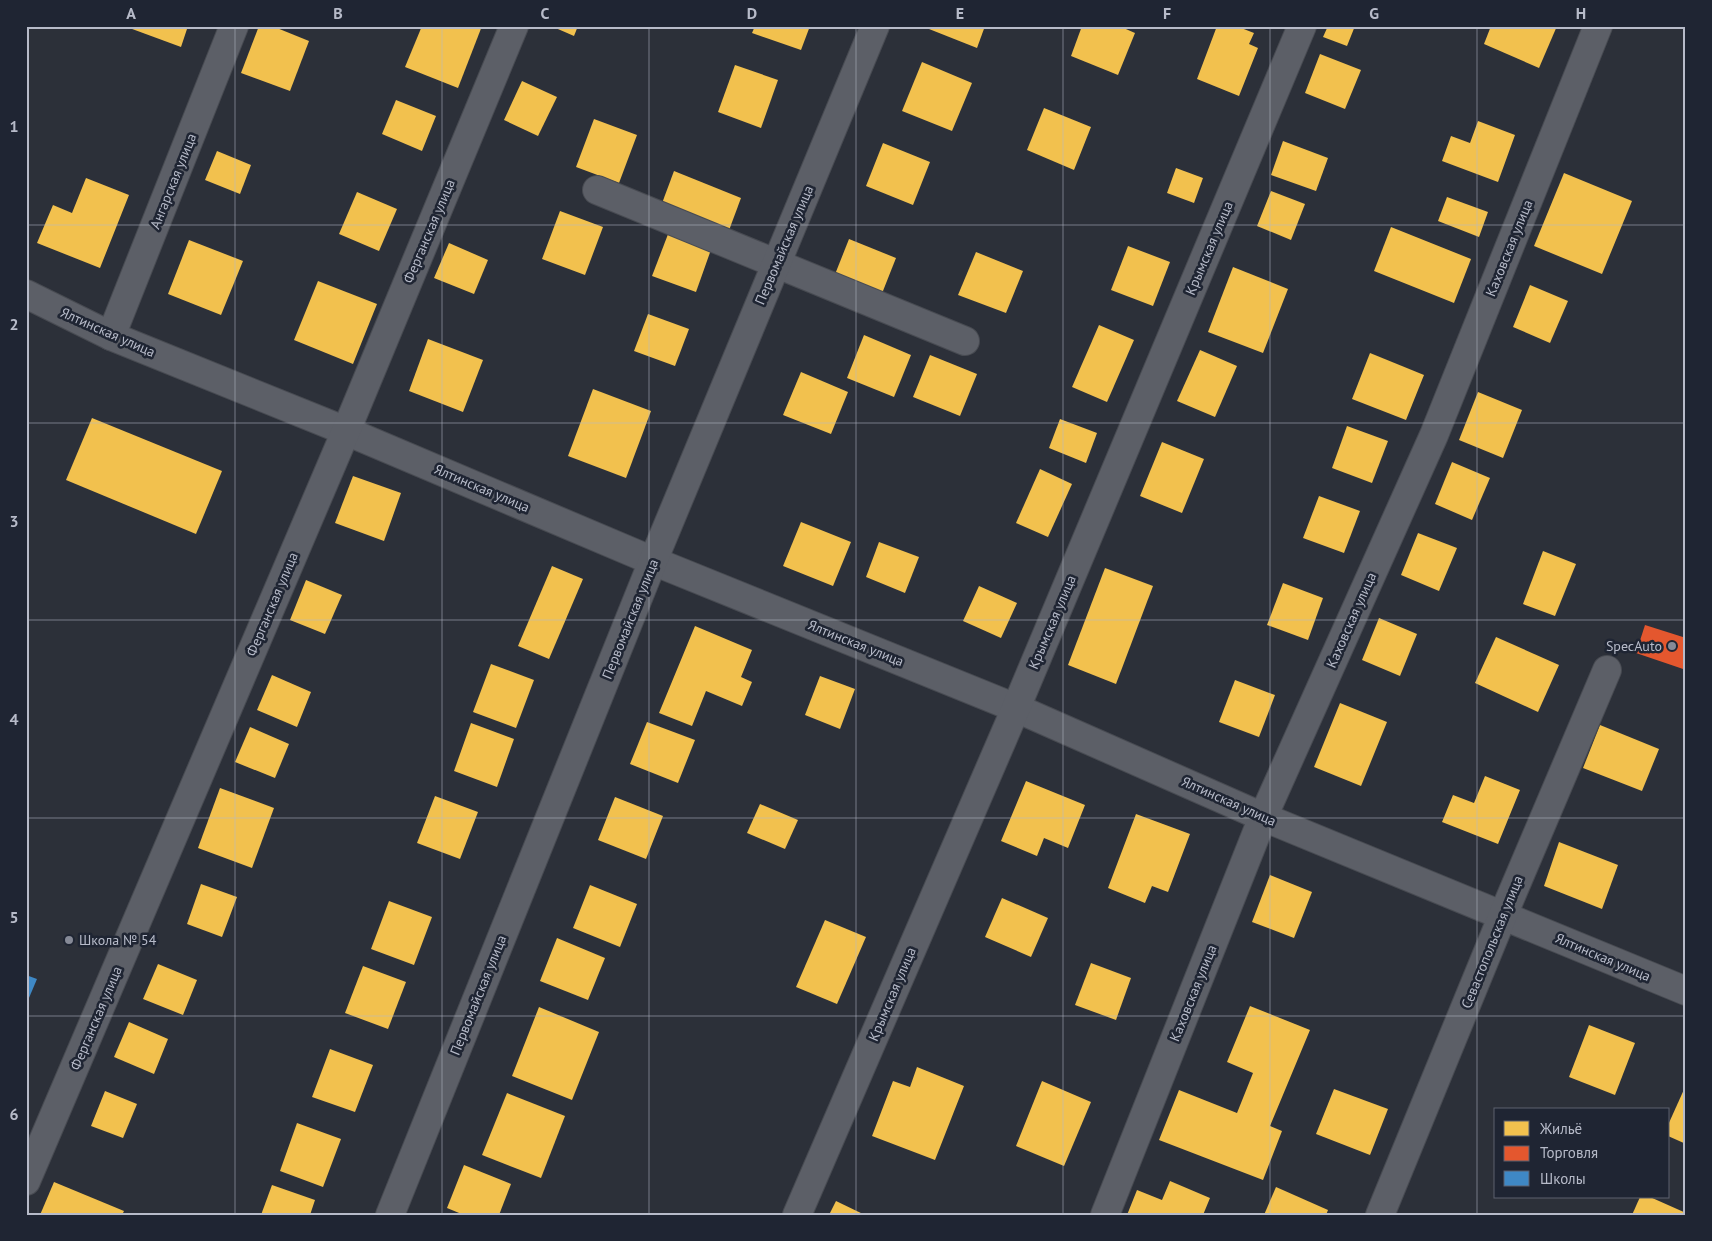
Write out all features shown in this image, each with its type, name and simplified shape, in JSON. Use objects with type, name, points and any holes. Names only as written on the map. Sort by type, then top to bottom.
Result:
[{"type":"street","name":"Ангарская улица","points":[[112,336],[234,26]]},
{"type":"street","name":"Ферганская улица","points":[[26,1181],[346,431],[514,26]]},
{"type":"street","name":"Первомайская улица","points":[[390,1215],[653,561],[875,26]]},
{"type":"street","name":"Крымская улица","points":[[797,1215],[1016,708],[1302,26]]},
{"type":"street","name":"Каховская улица","points":[[1105,1215],[1263,817],[1434,435],[1598,26]]},
{"type":"street","points":[[597,190],[965,341]]},
{"type":"street","name":"Ялтинская улица","points":[[26,294],[112,336],[346,431],[653,561],[1016,708],[1263,817],[1686,992]]},
{"type":"street","name":"Севастопольская улица","points":[[1380,1215],[1503,915],[1607,670]]},
{"type":"building: Жильё","points":[[124,26],[188,26],[181,47]]},
{"type":"building: Жильё","points":[[259,26],[272,26],[309,41],[290,91],[241,73]]},
{"type":"building: Жильё","points":[[422,26],[482,26],[458,88],[405,67]]},
{"type":"building: Жильё","points":[[551,26],[578,26],[574,36]]},
{"type":"building: Жильё","points":[[755,26],[810,26],[801,50],[752,33]]},
{"type":"building: Жильё","points":[[930,26],[985,26],[977,48],[929,29]]},
{"type":"building: Жильё","points":[[1082,26],[1119,26],[1135,33],[1118,75],[1071,56]]},
{"type":"building: Жильё","points":[[1217,26],[1236,26],[1254,33],[1249,44],[1258,48],[1239,96],[1197,79]]},
{"type":"building: Жильё","points":[[1328,26],[1355,26],[1347,46],[1323,37]]},
{"type":"building: Жильё","points":[[1491,26],[1557,26],[1539,68],[1484,44]]},
{"type":"building: Жильё","points":[[1320,54],[1361,70],[1345,109],[1305,93]]},
{"type":"building: Жильё","points":[[922,62],[972,83],[952,131],[902,111]]},
{"type":"building: Жильё","points":[[735,65],[778,80],[761,128],[718,112]]},
{"type":"building: Жильё","points":[[522,81],[557,97],[538,136],[504,120]]},
{"type":"building: Жильё","points":[[396,100],[436,116],[422,151],[382,134]]},
{"type":"building: Жильё","points":[[1044,108],[1091,127],[1074,170],[1027,150]]},
{"type":"building: Жильё","points":[[594,119],[637,135],[619,183],[576,167]]},
{"type":"building: Жильё","points":[[1478,121],[1515,135],[1498,182],[1442,161],[1451,136],[1470,143]]},
{"type":"building: Жильё","points":[[1283,141],[1328,158],[1316,191],[1271,175]]},
{"type":"building: Жильё","points":[[883,143],[930,162],[913,205],[866,186]]},
{"type":"building: Жильё","points":[[217,151],[251,165],[240,194],[205,180]]},
{"type":"building: Жильё","points":[[1176,168],[1203,178],[1194,203],[1167,193]]},
{"type":"building: Жильё","points":[[674,171],[741,198],[728,233],[661,206]]},
{"type":"building: Жильё","points":[[1564,173],[1632,201],[1602,274],[1534,246]]},
{"type":"building: Жильё","points":[[86,178],[129,195],[100,268],[37,243],[53,205],[72,213]]},
{"type":"building: Жильё","points":[[1271,191],[1305,204],[1291,240],[1257,226]]},
{"type":"building: Жильё","points":[[357,192],[397,209],[379,251],[339,234]]},
{"type":"building: Жильё","points":[[1447,197],[1488,212],[1479,237],[1438,221]]},
{"type":"building: Жильё","points":[[560,211],[603,227],[585,275],[542,259]]},
{"type":"building: Жильё","points":[[1391,227],[1471,259],[1454,303],[1374,271]]},
{"type":"building: Жильё","points":[[670,229],[713,244],[696,292],[652,276]]},
{"type":"building: Жильё","points":[[849,239],[896,258],[879,301],[832,282]]},
{"type":"building: Жильё","points":[[189,240],[243,261],[221,315],[168,294]]},
{"type":"building: Жильё","points":[[449,243],[488,260],[474,294],[434,278]]},
{"type":"building: Жильё","points":[[1128,246],[1170,262],[1153,306],[1111,290]]},
{"type":"building: Жильё","points":[[976,252],[1023,271],[1006,313],[958,295]]},
{"type":"building: Жильё","points":[[1233,267],[1288,289],[1263,353],[1208,332]]},
{"type":"building: Жильё","points":[[318,281],[377,304],[353,364],[294,340]]},
{"type":"building: Жильё","points":[[1530,285],[1568,301],[1550,343],[1513,327]]},
{"type":"building: Жильё","points":[[648,314],[689,329],[675,366],[634,351]]},
{"type":"building: Жильё","points":[[1099,325],[1134,340],[1107,402],[1072,387]]},
{"type":"building: Жильё","points":[[864,335],[911,355],[894,397],[847,378]]},
{"type":"building: Жильё","points":[[428,339],[483,360],[463,412],[409,391]]},
{"type":"building: Жильё","points":[[1200,350],[1237,366],[1215,417],[1177,401]]},
{"type":"building: Жильё","points":[[1370,353],[1424,375],[1406,420],[1352,399]]},
{"type":"building: Жильё","points":[[930,355],[977,374],[960,416],[913,397]]},
{"type":"building: Жильё","points":[[801,372],[848,392],[831,434],[783,415]]},
{"type":"building: Жильё","points":[[593,389],[651,411],[626,478],[568,456]]},
{"type":"building: Жильё","points":[[1478,392],[1522,410],[1503,458],[1459,440]]},
{"type":"building: Жильё","points":[[92,418],[222,471],[196,534],[66,480]]},
{"type":"building: Жильё","points":[[1060,419],[1097,433],[1086,463],[1049,448]]},
{"type":"building: Жильё","points":[[1347,426],[1388,441],[1372,483],[1332,468]]},
{"type":"building: Жильё","points":[[1162,442],[1204,459],[1182,513],[1140,496]]},
{"type":"building: Жильё","points":[[1452,462],[1490,478],[1472,520],[1435,504]]},
{"type":"building: Жильё","points":[[1040,469],[1072,484],[1048,537],[1016,523]]},
{"type":"building: Жильё","points":[[353,476],[401,493],[384,541],[335,523]]},
{"type":"building: Жильё","points":[[1319,496],[1360,511],[1344,553],[1303,538]]},
{"type":"building: Жильё","points":[[801,522],[851,542],[833,586],[783,566]]},
{"type":"building: Жильё","points":[[1418,533],[1457,548],[1439,591],[1401,575]]},
{"type":"building: Жильё","points":[[879,542],[919,557],[905,593],[866,577]]},
{"type":"building: Жильё","points":[[1543,551],[1576,564],[1555,616],[1523,604]]},
{"type":"building: Жильё","points":[[552,566],[583,579],[549,659],[518,646]]},
{"type":"building: Жильё","points":[[1105,568],[1153,586],[1116,684],[1068,665]]},
{"type":"building: Жильё","points":[[306,580],[342,595],[325,634],[290,620]]},
{"type":"building: Жильё","points":[[1283,583],[1323,598],[1308,640],[1267,625]]},
{"type":"building: Жильё","points":[[979,586],[1017,603],[1001,638],[963,621]]},
{"type":"building: Жильё","points":[[1379,618],[1417,634],[1400,676],[1362,660]]},
{"type":"building: Жильё","points":[[695,626],[752,650],[741,677],[752,682],[742,706],[706,691],[692,726],[659,713]]},
{"type":"building: Жильё","points":[[1496,637],[1559,665],[1538,712],[1475,683]]},
{"type":"building: Жильё","points":[[491,664],[534,680],[516,728],[473,712]]},
{"type":"building: Жильё","points":[[272,675],[311,692],[297,727],[257,710]]},
{"type":"building: Жильё","points":[[820,676],[855,689],[840,729],[805,715]]},
{"type":"building: Жильё","points":[[1235,680],[1275,695],[1259,737],[1219,722]]},
{"type":"building: Жильё","points":[[1340,703],[1387,722],[1361,786],[1314,767]]},
{"type":"building: Жильё","points":[[647,722],[695,740],[678,783],[630,764]]},
{"type":"building: Жильё","points":[[471,723],[514,739],[497,787],[454,771]]},
{"type":"building: Жильё","points":[[1600,725],[1659,749],[1642,791],[1583,768]]},
{"type":"building: Жильё","points":[[250,727],[289,744],[275,778],[235,762]]},
{"type":"building: Жильё","points":[[1485,776],[1520,790],[1498,844],[1442,822],[1453,795],[1474,803]]},
{"type":"building: Жильё","points":[[1026,781],[1085,805],[1068,848],[1044,838],[1037,856],[1001,841]]},
{"type":"building: Жильё","points":[[220,788],[274,808],[252,868],[198,848]]},
{"type":"building: Жильё","points":[[435,796],[478,812],[460,859],[417,843]]},
{"type":"building: Жильё","points":[[615,797],[663,816],[646,859],[598,840]]},
{"type":"building: Жильё","points":[[760,804],[798,820],[785,849],[747,833]]},
{"type":"building: Жильё","points":[[1136,814],[1190,834],[1168,892],[1152,886],[1145,903],[1108,888]]},
{"type":"building: Жильё","points":[[1559,842],[1618,865],[1602,909],[1544,886]]},
{"type":"building: Жильё","points":[[1270,875],[1312,892],[1294,938],[1252,922]]},
{"type":"building: Жильё","points":[[201,884],[237,897],[222,937],[187,924]]},
{"type":"building: Жильё","points":[[590,885],[637,904],[620,947],[573,928]]},
{"type":"building: Жильё","points":[[1002,898],[1048,918],[1031,957],[985,937]]},
{"type":"building: Жильё","points":[[389,901],[432,917],[414,965],[371,949]]},
{"type":"building: Жильё","points":[[825,920],[866,937],[837,1004],[796,987]]},
{"type":"building: Жильё","points":[[557,938],[605,958],[588,1000],[540,981]]},
{"type":"building: Жильё","points":[[1091,963],[1131,978],[1116,1020],[1075,1005]]},
{"type":"building: Жильё","points":[[158,964],[197,980],[183,1015],[143,999]]},
{"type":"building: Жильё","points":[[363,966],[406,982],[388,1029],[345,1013]]},
{"type":"building: Жильё","points":[[1250,1006],[1310,1030],[1270,1126],[1282,1131],[1263,1180],[1159,1140],[1179,1090],[1237,1113],[1253,1073],[1227,1062]]},
{"type":"building: Жильё","points":[[539,1007],[599,1032],[572,1100],[512,1076]]},
{"type":"building: Жильё","points":[[129,1022],[168,1039],[154,1074],[114,1057]]},
{"type":"building: Жильё","points":[[1589,1025],[1635,1043],[1615,1095],[1569,1077]]},
{"type":"building: Жильё","points":[[330,1049],[373,1065],[355,1112],[312,1097]]},
{"type":"building: Жильё","points":[[917,1067],[964,1086],[935,1160],[872,1136],[893,1081],[910,1087]]},
{"type":"building: Жильё","points":[[1042,1081],[1091,1102],[1064,1166],[1016,1146]]},
{"type":"building: Жильё","points":[[1686,1085],[1686,1144],[1670,1137],[1670,1121]]},
{"type":"building: Жильё","points":[[1334,1089],[1388,1109],[1370,1155],[1316,1134]]},
{"type":"building: Жильё","points":[[105,1091],[137,1104],[123,1138],[91,1126]]},
{"type":"building: Жильё","points":[[507,1093],[565,1116],[541,1178],[482,1155]]},
{"type":"building: Жильё","points":[[297,1123],[341,1139],[323,1187],[280,1171]]},
{"type":"building: Жильё","points":[[464,1165],[511,1184],[499,1215],[464,1215],[447,1208]]},
{"type":"building: Жильё","points":[[1170,1181],[1210,1198],[1203,1215],[1127,1215],[1137,1190],[1162,1200]]},
{"type":"building: Жильё","points":[[54,1182],[124,1211],[122,1215],[40,1215]]},
{"type":"building: Жильё","points":[[272,1185],[315,1200],[310,1215],[261,1215]]},
{"type":"building: Жильё","points":[[1276,1187],[1328,1210],[1326,1215],[1264,1215]]},
{"type":"building: Жильё","points":[[1640,1198],[1652,1198],[1686,1213],[1686,1215],[1632,1215]]},
{"type":"building: Жильё","points":[[836,1201],[865,1215],[829,1215]]},
{"type":"building: Торговля","points":[[1645,625],[1686,638],[1686,670],[1636,653]]},
{"type":"building: Школы","points":[[26,975],[37,979],[26,1005]]},
{"type":"place","name":"SpecAuto","points":[[1672,646]]},
{"type":"place","name":"Школа № 54","points":[[69,940]]}]
